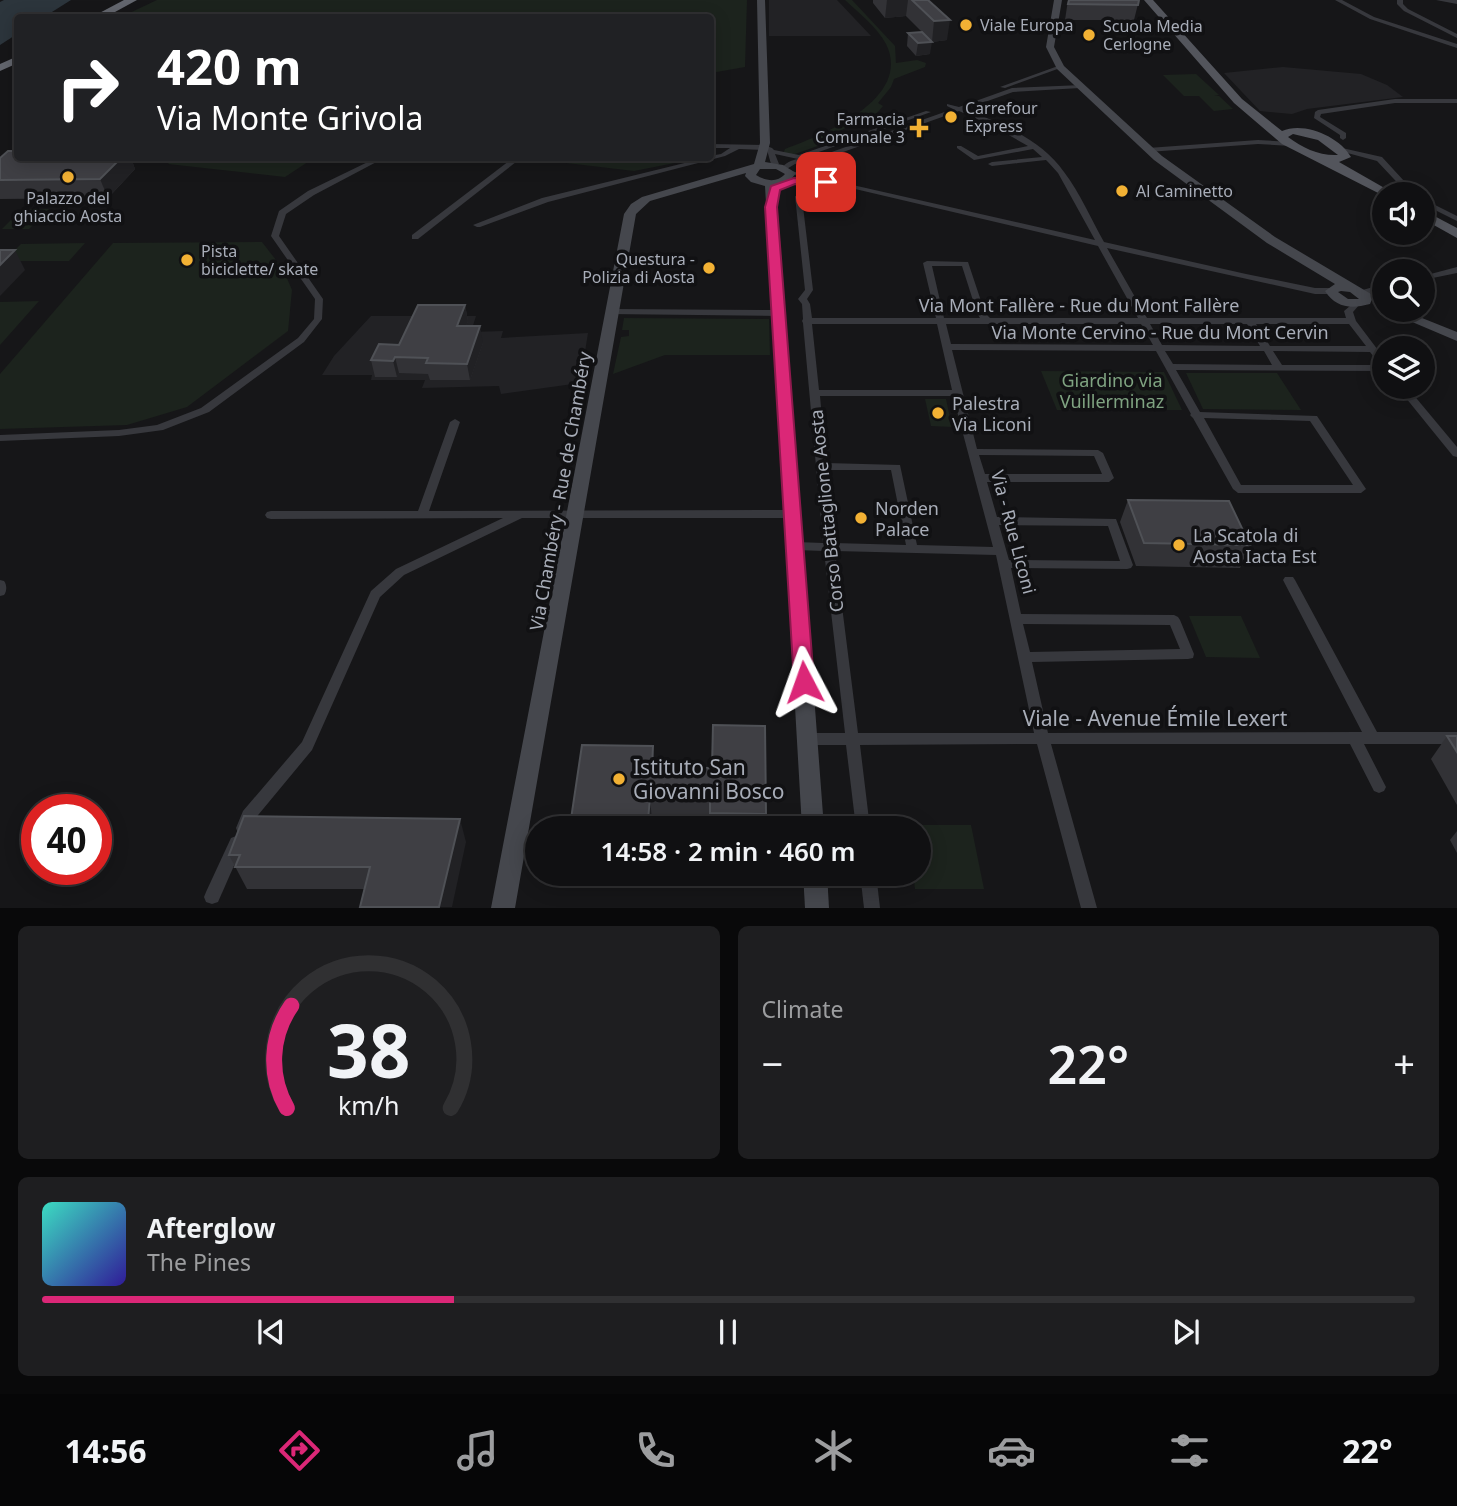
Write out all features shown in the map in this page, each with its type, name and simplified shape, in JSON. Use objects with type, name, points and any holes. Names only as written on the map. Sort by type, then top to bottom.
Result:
[{"type":"highway","points":[[103,14],[132,0]]},
{"type":"highway","points":[[113,14],[141,0]]},
{"type":"main road","points":[[1147,0],[1244,106],[1292,144],[1372,185]]},
{"type":"main road","points":[[1244,106],[1275,126],[1342,145],[1358,172],[1372,182]]},
{"type":"main road","points":[[1280,135],[1294,131]]},
{"type":"main road","points":[[1322,159],[1342,145]]},
{"type":"main road","points":[[1435,221],[1457,234]]},
{"type":"street","points":[[714,157],[761,137],[761,0]]},
{"type":"street","points":[[1058,0],[1050,47],[1060,67],[1148,150],[1271,240],[1358,296],[1372,302]]},
{"type":"street","points":[[1338,0],[1372,18],[1457,46]]},
{"type":"street","points":[[1400,0],[1406,10],[1457,36]]},
{"type":"street","points":[[1439,0],[1457,2]]},
{"type":"street","points":[[757,167],[779,165],[1060,67]]},
{"type":"street","points":[[763,122],[779,165],[786,181],[775,183],[754,180],[750,176],[757,167],[779,165],[827,156],[1012,90],[1080,86]]},
{"type":"street","points":[[1374,157],[1342,145],[1317,118],[1318,112],[1395,101],[1457,101]]},
{"type":"street","points":[[949,105],[1016,135],[1048,158],[1061,172],[1142,321],[1170,367],[1195,415],[1238,489],[1361,489],[1313,418],[1195,415]]},
{"type":"street","points":[[1258,142],[1280,135]]},
{"type":"street","points":[[1148,150],[1258,142],[1292,144]]},
{"type":"street","points":[[1342,145],[1358,148],[1374,157],[1401,182]]},
{"type":"street","points":[[714,146],[743,146],[779,165],[826,182],[1100,245],[1290,286],[1331,292],[1338,299],[1372,291]]},
{"type":"street","points":[[959,147],[977,158],[1034,147]]},
{"type":"street","points":[[779,165],[799,157]]},
{"type":"street","points":[[992,164],[1048,158]]},
{"type":"street","points":[[0,438],[119,433],[159,428],[205,410],[301,340],[318,319],[319,299],[275,236],[282,213],[311,193],[374,161]]},
{"type":"street","points":[[415,237],[513,161]]},
{"type":"street","points":[[477,225],[545,200],[699,161]]},
{"type":"street","points":[[771,207],[779,165]]},
{"type":"street","name":"Via Chambéry - Rue de Chambéry","points":[[503,908],[630,214],[635,206],[646,199],[757,167]]},
{"type":"street","name":"Corso Battaglione Aosta","points":[[775,183],[771,207],[788,302],[794,514],[812,816]]},
{"type":"street","name":"Corso Battaglione Aosta","points":[[788,302],[808,290],[798,198]]},
{"type":"street","points":[[1435,207],[1457,219]]},
{"type":"street","name":"Via - Rue Liconi","points":[[987,321],[981,313],[965,264],[927,263],[973,452],[1004,564],[1042,738],[1089,908]]},
{"type":"street","points":[[1435,275],[1457,270]]},
{"type":"street","points":[[1358,296],[1348,311],[1352,321],[1372,348]]},
{"type":"street","points":[[611,312],[788,302]]},
{"type":"street","name":"Corso Battaglione Aosta","points":[[788,302],[806,304],[829,548],[862,816]]},
{"type":"street","points":[[1249,320],[1279,368]]},
{"type":"street","name":"Via Mont Fallère - Rue du Mont Fallère","points":[[806,321],[1352,321]]},
{"type":"street","points":[[1420,322],[1457,337]]},
{"type":"street","name":"Via Monte Cervino - Rue du Mont Cervin","points":[[947,346],[1372,349]]},
{"type":"street","points":[[1170,367],[1372,366]]},
{"type":"street","points":[[814,393],[958,393]]},
{"type":"street","points":[[1412,399],[1457,454]]},
{"type":"street","points":[[422,516],[455,422]]},
{"type":"street","points":[[973,452],[1098,453],[1109,478],[980,478]]},
{"type":"street","points":[[821,466],[896,467],[912,548]]},
{"type":"street","points":[[271,514],[794,514]]},
{"type":"street","points":[[212,897],[248,816],[307,746],[375,594],[400,572],[520,515]]},
{"type":"street","points":[[993,521],[1112,522],[1127,565],[1004,564]]},
{"type":"street","points":[[796,546],[1000,551]]},
{"type":"street","points":[[1289,580],[1309,623],[1373,739]]},
{"type":"street","points":[[0,583],[0,592]]},
{"type":"street","points":[[1017,619],[1174,620],[1188,654],[1024,657]]},
{"type":"street","name":"Viale - Avenue Émile Lexert","points":[[807,739],[1457,738]]},
{"type":"street","points":[[1354,739],[1379,788]]},
{"type":"street","points":[[816,886],[817,908]]},
{"type":"street","points":[[869,886],[872,908]]},
{"type":"shaded area","points":[[71,0],[49,14],[14,14],[14,36],[0,45],[0,2]]},
{"type":"shaded area","points":[[769,0],[837,0],[871,36],[769,36]]},
{"type":"shaded area","points":[[1283,67],[1361,74],[1387,85],[1403,97],[1307,109],[1292,114],[1260,111],[1224,73]]},
{"type":"shaded area","points":[[371,316],[476,316],[471,332],[503,331],[501,338],[588,333],[580,383],[501,394],[499,386],[422,388],[425,380],[371,380],[372,375],[322,375],[334,356]]},
{"type":"green space","points":[[157,0],[747,0],[745,67],[714,72],[714,14],[127,14]]},
{"type":"green space","points":[[845,0],[852,0],[895,46],[896,63],[917,60],[926,63],[925,67],[894,79],[878,103],[883,106],[871,116],[872,119],[865,118],[824,139],[829,142],[795,154],[783,154],[785,149],[821,134],[860,112],[876,98],[887,82],[891,64],[886,44],[873,26]]},
{"type":"green space","points":[[1196,74],[1219,95],[1214,96],[1219,96],[1233,109],[1214,111],[1199,96],[1184,96],[1163,75]]},
{"type":"green space","points":[[171,161],[309,161],[285,177],[168,164]]},
{"type":"green space","points":[[559,161],[685,161],[634,171]]},
{"type":"green space","points":[[22,209],[49,209],[29,229],[2,229]]},
{"type":"green space","points":[[262,242],[283,269],[292,290],[288,331],[187,407],[127,425],[0,429],[0,374],[113,243]]},
{"type":"green space","points":[[85,243],[69,261],[4,261],[21,244]]},
{"type":"green space","points":[[39,301],[0,345],[0,302]]},
{"type":"green space","points":[[624,318],[769,319],[770,355],[665,355],[613,374],[621,337],[629,336],[629,330],[622,330]]},
{"type":"green space","name":"Giardino via Vuillerminaz","points":[[1041,371],[1164,372],[1182,410],[1057,410]]},
{"type":"green space","points":[[1186,373],[1277,373],[1301,410],[1203,409]]},
{"type":"green space","name":"Palestra Via Liconi","points":[[925,399],[946,399],[952,427],[931,426]]},
{"type":"green space","points":[[1189,616],[1241,616],[1260,658],[1206,657]]},
{"type":"green space","points":[[931,825],[971,825],[984,889],[915,889],[915,886],[931,886]]},
{"type":"building","points":[[912,0],[928,0],[950,20],[934,21]]},
{"type":"building","points":[[1069,0],[1139,0],[1138,5],[1068,4]]},
{"type":"building","points":[[922,32],[932,42],[918,43],[908,33]]},
{"type":"building","points":[[8,151],[14,151],[14,161],[118,161],[100,179],[0,180],[0,158]]},
{"type":"building","points":[[0,250],[15,250],[0,265]]},
{"type":"building","points":[[418,305],[465,305],[457,326],[480,326],[467,364],[426,363],[428,358],[395,357],[393,361],[371,360],[379,344],[399,345]]},
{"type":"building","points":[[1128,500],[1229,501],[1250,545],[1144,543]]},
{"type":"building","name":"Istituto San Giovanni Bosco","points":[[713,725],[765,726],[766,814],[710,813],[710,798],[650,798],[648,816],[571,816],[582,745],[653,746],[652,767],[712,768]]},
{"type":"building","points":[[1447,736],[1457,736],[1457,752]]},
{"type":"building","points":[[244,816],[460,819],[439,907],[360,907],[370,867],[235,867],[240,855],[229,855]]},
{"type":"place","name":"Viale Europa","points":[[966,25]]},
{"type":"place","name":"Scuola Media Cerlogne","points":[[1089,35]]},
{"type":"place","name":"Carrefour Express","points":[[951,117]]},
{"type":"place","name":"Farmacia Comunale 3","points":[[919,128]]},
{"type":"place","name":"Palazzo del ghiaccio Aosta","points":[[68,177]]},
{"type":"place","name":"Al Caminetto","points":[[1122,191]]},
{"type":"place","name":"Pista biciclette/ skate","points":[[187,260]]},
{"type":"place","name":"Questura - Polizia di Aosta","points":[[709,268]]},
{"type":"place","name":"Palestra Via Liconi","points":[[938,413]]},
{"type":"place","name":"Norden Palace","points":[[861,518]]},
{"type":"place","name":"La Scatola di Aosta Iacta Est","points":[[1179,545]]},
{"type":"place","name":"Istituto San Giovanni Bosco","points":[[619,779]]},
{"type":"route","points":[[804,682],[771,207],[775,188],[794,181],[826,182]]}]
